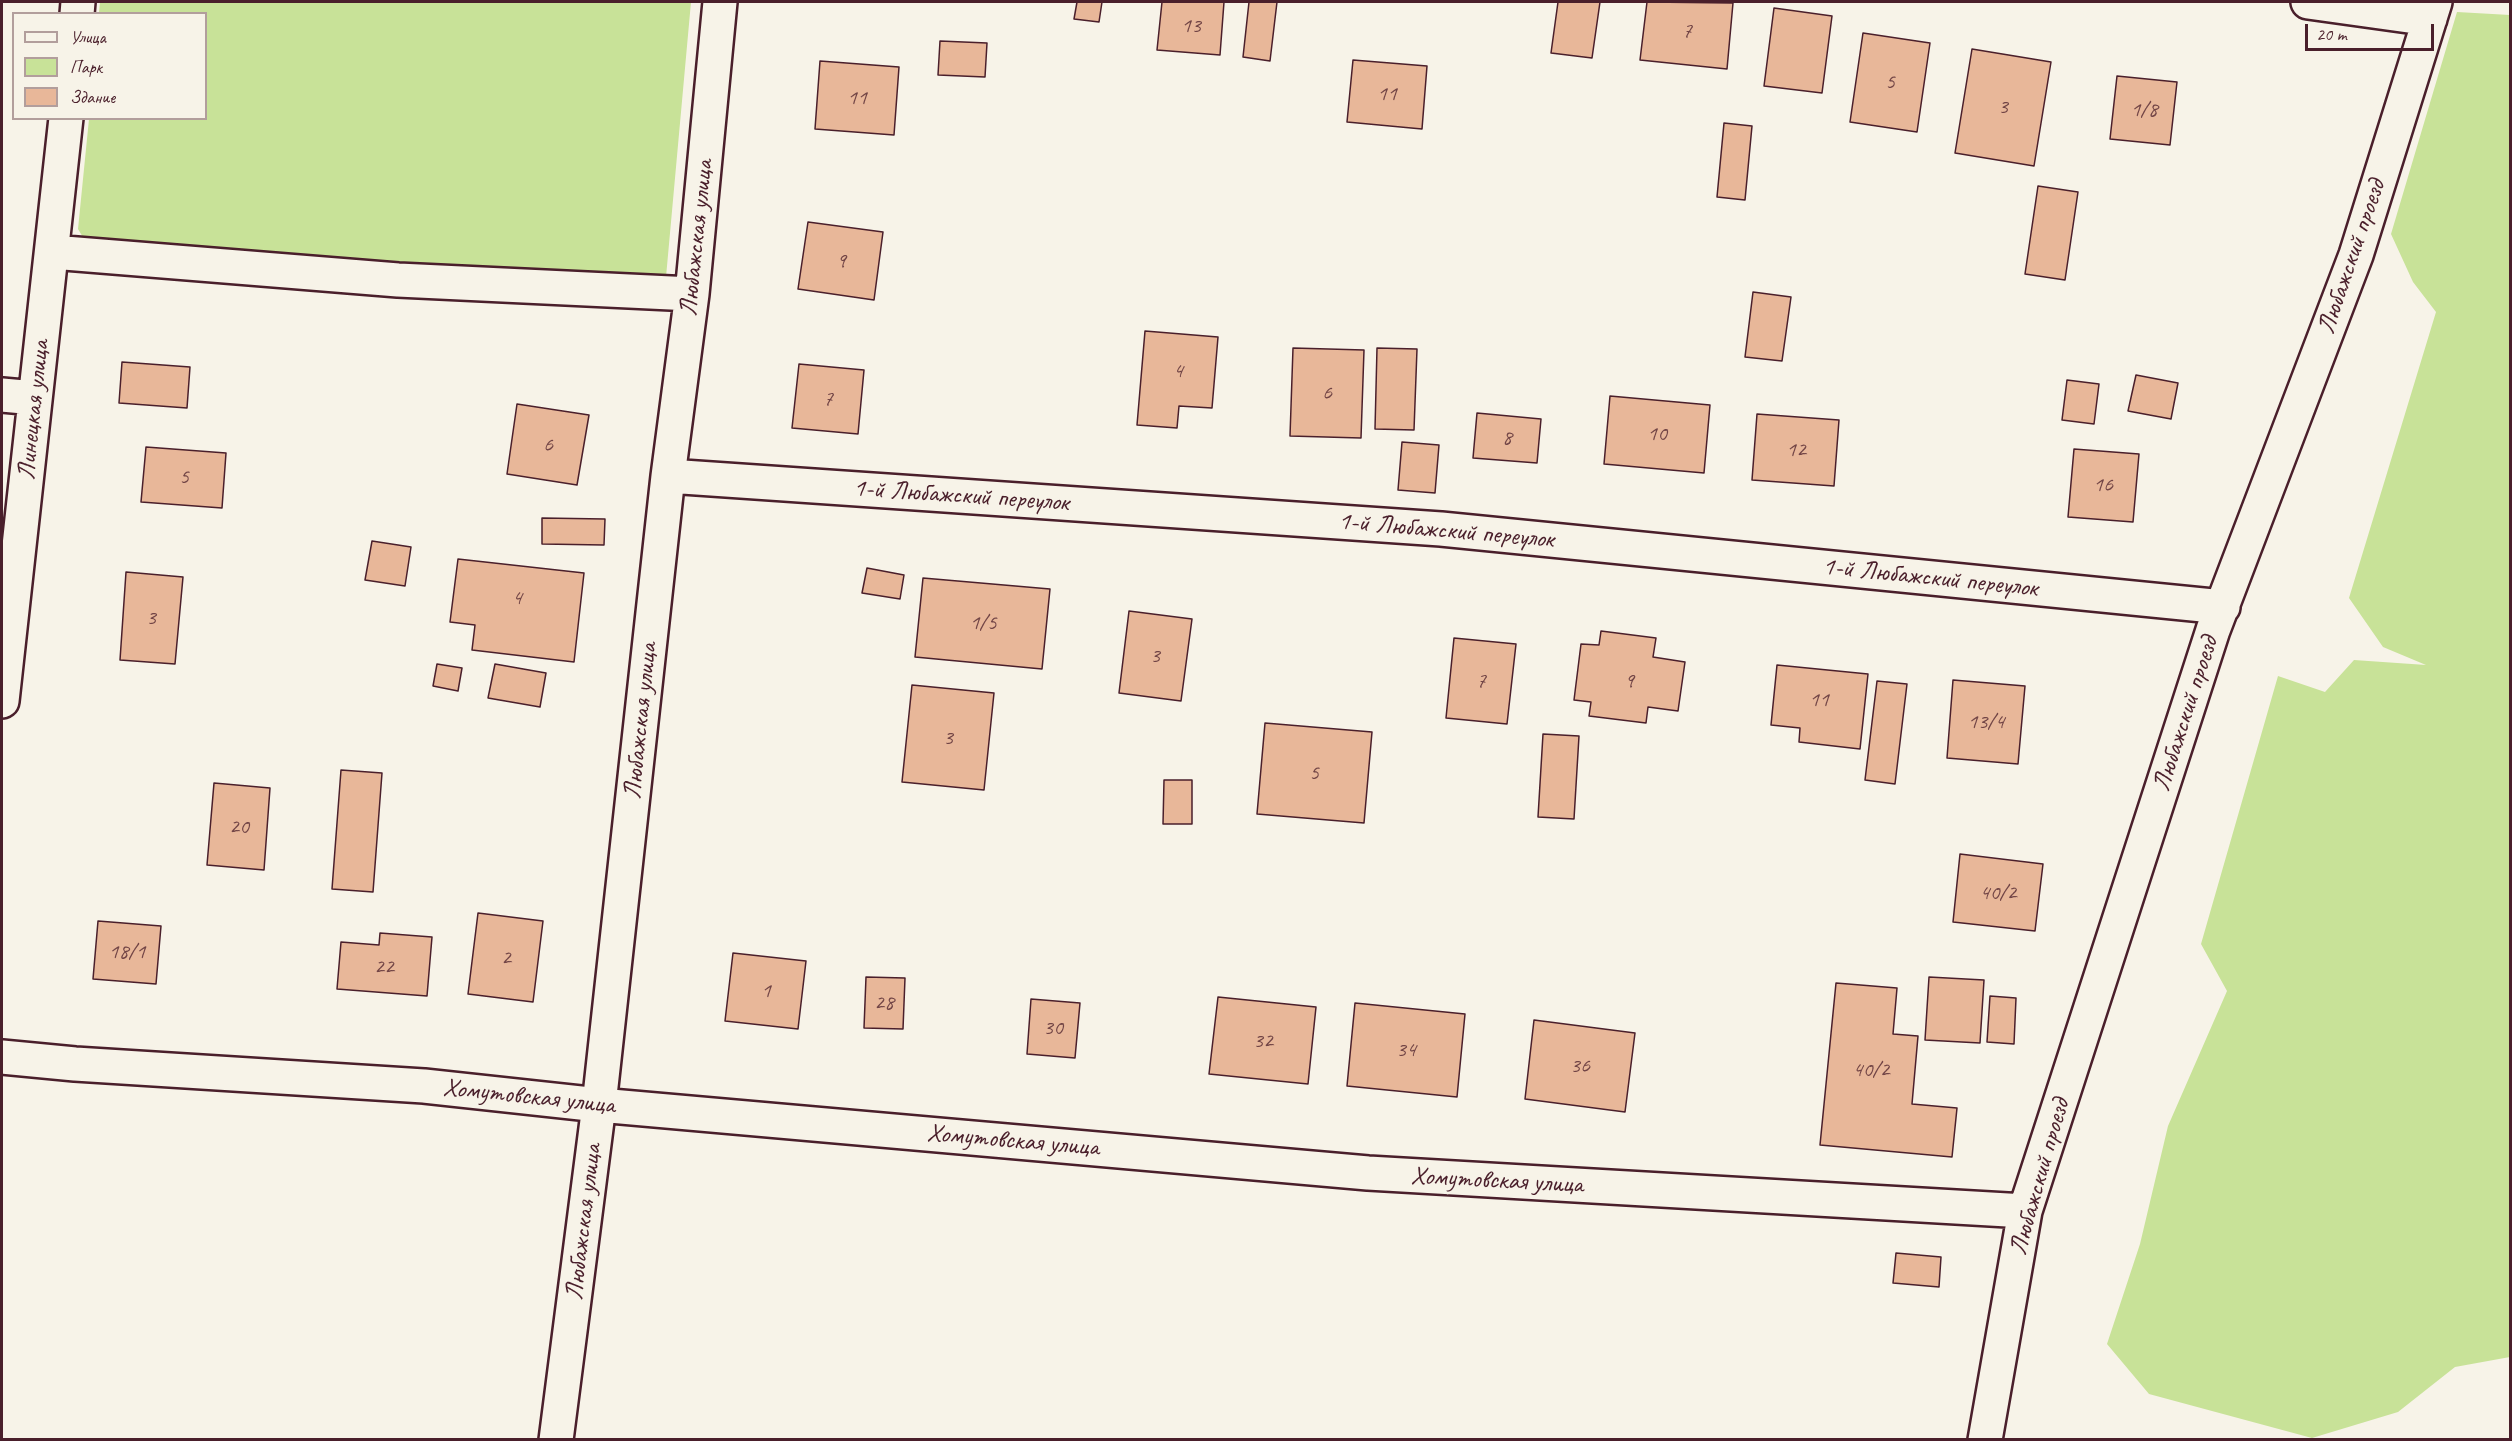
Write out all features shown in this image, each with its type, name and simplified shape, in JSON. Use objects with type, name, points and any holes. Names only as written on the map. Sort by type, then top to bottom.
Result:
[{"type":"street","name":"Любажская улица","points":[[556,1440],[599,1105],[668,476],[692,294],[720,2]]},
{"type":"street","points":[[2308,2],[2433,10]]},
{"type":"street","name":"Любажский проезд","points":[[1985,1440],[2025,1211],[2223,607],[2356,255],[2433,10]]},
{"type":"street","name":"Линецкая улица","points":[[2,701],[66,120]]},
{"type":"street","points":[[52,252],[398,280],[692,294]]},
{"type":"street","points":[[2,395],[35,398]]},
{"type":"street","name":"1-й Любажский переулок","points":[[668,476],[1441,529],[2223,607]]},
{"type":"street","name":"Хомутовская улица","points":[[2,1057],[75,1064],[424,1086],[599,1105],[1368,1173],[2025,1211]]},
{"type":"green space","points":[[100,2],[691,2],[666,277],[90,249],[78,229],[89,120],[207,120],[207,12],[99,12]]},
{"type":"green space","points":[[2457,12],[2510,15],[2510,1357],[2455,1367],[2398,1412],[2312,1438],[2149,1394],[2107,1344],[2140,1244],[2168,1126],[2227,991],[2201,944],[2278,676],[2325,692],[2354,660],[2426,665],[2383,647],[2349,598],[2436,312],[2413,282],[2391,234]]},
{"type":"building","points":[[1077,2],[1102,2],[1099,22],[1074,19]]},
{"type":"building","points":[[1162,2],[1224,2],[1220,55],[1157,50]]},
{"type":"building","points":[[1249,2],[1277,2],[1270,61],[1243,57]]},
{"type":"building","points":[[1558,2],[1600,2],[1592,58],[1551,53]]},
{"type":"building","points":[[1647,2],[1733,3],[1727,69],[1640,60]]},
{"type":"building","points":[[1774,8],[1832,16],[1822,93],[1764,86]]},
{"type":"building","points":[[1863,33],[1930,43],[1917,132],[1850,122]]},
{"type":"building","points":[[940,41],[987,43],[985,77],[938,75]]},
{"type":"building","points":[[1972,49],[2051,62],[2034,166],[1955,153]]},
{"type":"building","points":[[1353,60],[1427,66],[1422,129],[1347,122]]},
{"type":"building","points":[[820,61],[899,67],[894,135],[815,129]]},
{"type":"building","points":[[2117,76],[2177,82],[2170,145],[2110,139]]},
{"type":"building","points":[[1724,123],[1752,126],[1745,200],[1717,197]]},
{"type":"building","points":[[2038,186],[2078,192],[2065,280],[2025,274]]},
{"type":"building","points":[[808,222],[883,232],[874,300],[798,289]]},
{"type":"building","points":[[1753,292],[1791,297],[1782,361],[1745,357]]},
{"type":"building","points":[[1145,331],[1218,337],[1212,408],[1179,406],[1177,428],[1137,425]]},
{"type":"building","points":[[1293,348],[1364,350],[1361,438],[1290,436]]},
{"type":"building","points":[[1377,348],[1417,349],[1414,430],[1375,429]]},
{"type":"building","points":[[122,362],[190,367],[187,408],[119,403]]},
{"type":"building","points":[[799,364],[864,370],[858,434],[792,428]]},
{"type":"building","points":[[2136,375],[2178,383],[2171,419],[2128,411]]},
{"type":"building","points":[[2067,380],[2099,384],[2094,424],[2062,420]]},
{"type":"building","points":[[1610,396],[1710,405],[1704,473],[1604,464]]},
{"type":"building","points":[[517,404],[589,415],[577,485],[507,474]]},
{"type":"building","points":[[1477,413],[1541,419],[1537,463],[1473,458]]},
{"type":"building","points":[[1757,414],[1839,420],[1834,486],[1752,480]]},
{"type":"building","points":[[1402,442],[1439,445],[1435,493],[1398,490]]},
{"type":"building","points":[[146,447],[226,453],[222,508],[141,502]]},
{"type":"building","points":[[2074,449],[2139,454],[2133,522],[2068,517]]},
{"type":"building","points":[[542,518],[605,519],[604,545],[542,544]]},
{"type":"building","points":[[372,541],[411,547],[405,586],[365,580]]},
{"type":"building","points":[[458,559],[584,573],[574,662],[472,650],[475,625],[450,622]]},
{"type":"building","points":[[867,568],[904,575],[900,599],[862,593]]},
{"type":"building","points":[[126,572],[183,577],[175,664],[120,660]]},
{"type":"building","points":[[923,578],[1050,589],[1042,669],[915,657]]},
{"type":"building","points":[[1129,611],[1192,619],[1181,701],[1119,693]]},
{"type":"building","points":[[1601,631],[1656,638],[1653,657],[1685,662],[1678,711],[1648,707],[1646,723],[1589,716],[1591,702],[1574,700],[1581,644],[1599,645]]},
{"type":"building","points":[[1454,638],[1516,644],[1507,724],[1446,718]]},
{"type":"building","points":[[437,664],[462,668],[458,691],[433,686]]},
{"type":"building","points":[[495,664],[546,673],[540,707],[488,698]]},
{"type":"building","points":[[1777,665],[1868,674],[1860,749],[1799,742],[1800,728],[1771,725]]},
{"type":"building","points":[[1953,680],[2025,686],[2018,764],[1947,758]]},
{"type":"building","points":[[1877,681],[1907,684],[1895,784],[1865,780]]},
{"type":"building","points":[[912,685],[994,693],[984,790],[902,782]]},
{"type":"building","points":[[1265,723],[1372,732],[1364,823],[1257,814]]},
{"type":"building","points":[[1543,734],[1579,736],[1574,819],[1538,817]]},
{"type":"building","points":[[341,770],[382,773],[373,892],[332,889]]},
{"type":"building","points":[[1164,780],[1192,780],[1192,824],[1163,824]]},
{"type":"building","points":[[214,783],[270,788],[264,870],[207,865]]},
{"type":"building","points":[[1960,854],[2043,864],[2035,931],[1953,922]]},
{"type":"building","points":[[478,913],[543,921],[533,1002],[468,994]]},
{"type":"building","points":[[98,921],[161,926],[156,984],[93,979]]},
{"type":"building","points":[[380,933],[432,937],[427,996],[337,989],[341,942],[379,945]]},
{"type":"building","points":[[733,953],[806,961],[798,1029],[725,1021]]},
{"type":"building","points":[[866,977],[905,978],[903,1029],[864,1028]]},
{"type":"building","points":[[1929,977],[1984,980],[1980,1043],[1925,1040]]},
{"type":"building","points":[[1836,983],[1897,988],[1893,1034],[1918,1036],[1912,1104],[1957,1108],[1952,1157],[1820,1145]]},
{"type":"building","points":[[1990,996],[2016,998],[2014,1044],[1987,1042]]},
{"type":"building","points":[[1218,997],[1316,1007],[1308,1084],[1209,1074]]},
{"type":"building","points":[[1031,999],[1080,1003],[1075,1058],[1027,1054]]},
{"type":"building","points":[[1355,1003],[1465,1014],[1457,1097],[1347,1086]]},
{"type":"building","points":[[1534,1020],[1635,1033],[1625,1112],[1525,1099]]},
{"type":"building","points":[[1896,1253],[1941,1257],[1939,1287],[1893,1283]]}]
